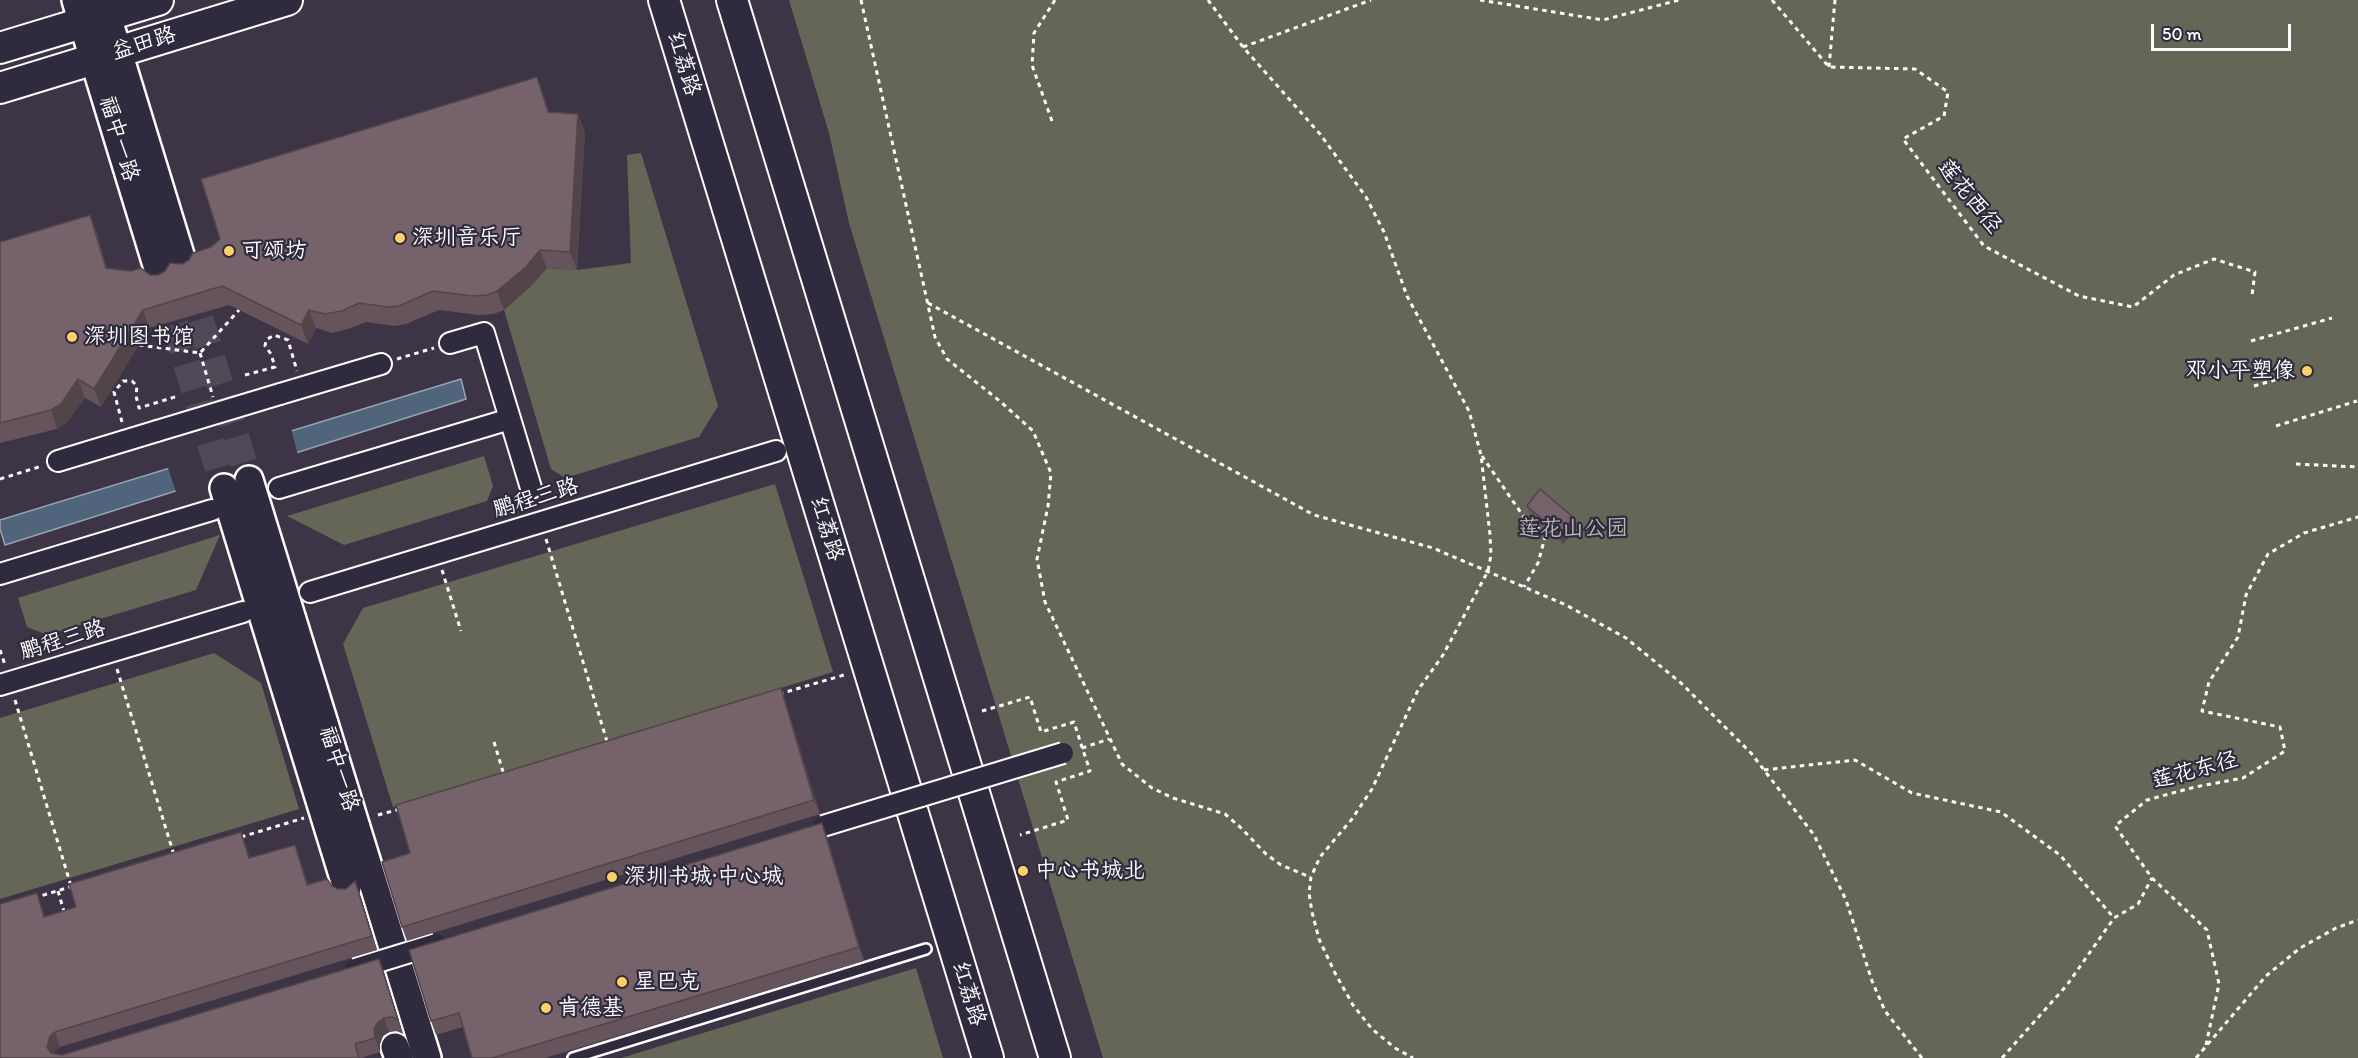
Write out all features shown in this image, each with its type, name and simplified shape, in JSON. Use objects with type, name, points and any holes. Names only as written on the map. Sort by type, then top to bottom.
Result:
[{"type":"main road","name":"益田路","points":[[0,48],[92,10],[158,0]]},
{"type":"main road","name":"益田路","points":[[0,88],[287,0]]},
{"type":"main road","name":"红荔路","points":[[664,0],[988,1058]]},
{"type":"main road","points":[[732,0],[1055,1058]]},
{"type":"street","name":"福中一路","points":[[92,10],[172,273]]},
{"type":"street","points":[[450,343],[484,333],[531,488]]},
{"type":"street","points":[[58,461],[381,364]]},
{"type":"street","points":[[279,488],[510,419]]},
{"type":"street","name":"鹏程三路","points":[[310,592],[776,451]]},
{"type":"street","name":"福中一路","points":[[228,493],[347,888]]},
{"type":"street","name":"福中一路","points":[[228,493],[427,1058]]},
{"type":"street","points":[[0,574],[228,493]]},
{"type":"street","name":"鹏程三路","points":[[5,684],[243,612]]},
{"type":"street","points":[[801,833],[1063,753]]},
{"type":"street","points":[[335,975],[444,942]]},
{"type":"lane","points":[[573,1058],[926,949]]},
{"type":"path","points":[[861,0],[935,337],[947,359],[1033,431],[1051,473],[1048,506],[1037,559],[1045,602],[1109,739],[1122,764],[1152,788],[1173,798],[1225,813],[1266,854],[1281,865],[1311,877]]},
{"type":"path","points":[[1052,121],[1032,66],[1034,33],[1055,0]]},
{"type":"path","points":[[1208,0],[1243,47],[1320,134],[1366,197],[1384,232],[1407,296],[1469,411],[1481,455],[1490,535],[1491,555],[1488,571],[1443,655],[1418,690],[1372,789],[1352,819],[1320,857],[1311,877],[1309,893],[1319,939],[1353,1005],[1372,1029],[1395,1048],[1413,1058]]},
{"type":"path","points":[[1243,47],[1371,0]]},
{"type":"path","points":[[1480,0],[1603,20],[1679,0]]},
{"type":"path","points":[[1772,0],[1829,67]]},
{"type":"path","points":[[1829,67],[1835,0]]},
{"type":"path","name":"莲花西径","points":[[1829,67],[1914,69],[1948,92],[1944,116],[1903,139],[1984,246],[2079,296],[2133,307],[2174,275],[2214,259],[2255,272],[2252,295]]},
{"type":"path","points":[[928,303],[1314,515],[1433,548],[1566,605],[1626,638],[1681,683],[1751,753],[1814,835],[1846,900],[1872,981],[1885,1011],[1922,1058]]},
{"type":"path","points":[[200,353],[239,310]]},
{"type":"path","points":[[2251,341],[2332,318]]},
{"type":"path","points":[[245,375],[275,366],[265,346],[268,338],[277,335],[288,340],[302,388]]},
{"type":"path","points":[[381,364],[450,343]]},
{"type":"path","points":[[139,345],[200,353]]},
{"type":"path","points":[[200,353],[218,413]]},
{"type":"path","points":[[2254,386],[2295,374]]},
{"type":"path","points":[[128,440],[114,392],[120,383],[129,380],[137,386],[136,396],[140,408],[178,396]]},
{"type":"path","points":[[2276,426],[2357,401]]},
{"type":"path","points":[[1481,455],[1530,526],[1547,530],[1538,563],[1524,586]]},
{"type":"path","points":[[0,479],[58,461]]},
{"type":"path","points":[[2296,464],[2358,467]]},
{"type":"path","name":"莲花东径","points":[[2152,878],[2115,826],[2147,800],[2195,787],[2243,778],[2285,751],[2280,727],[2202,711],[2209,681],[2238,637],[2246,594],[2268,554],[2304,533],[2358,518]]},
{"type":"path","points":[[541,522],[608,746]]},
{"type":"path","points":[[437,554],[461,631]]},
{"type":"path","points":[[0,650],[5,684],[71,886]]},
{"type":"path","points":[[112,652],[174,856]]},
{"type":"path","points":[[776,695],[844,675]]},
{"type":"path","points":[[982,711],[1030,697],[1041,732],[1074,722],[1090,771],[1056,782],[1068,820],[1020,835]]},
{"type":"path","points":[[1063,753],[1109,739]]},
{"type":"path","points":[[494,742],[505,777]]},
{"type":"path","points":[[1764,770],[1855,760],[1912,793],[2001,812],[2060,855],[2114,918]]},
{"type":"path","points":[[378,815],[410,806]]},
{"type":"path","points":[[240,837],[305,818]]},
{"type":"path","points":[[2002,1058],[2067,985],[2114,918],[2138,904],[2152,878],[2208,930],[2219,984],[2206,1046]]},
{"type":"path","points":[[29,899],[83,883]]},
{"type":"path","points":[[58,891],[66,917]]},
{"type":"path","points":[[2196,1058],[2266,976],[2300,948],[2336,928],[2358,920]]},
{"type":"green space","name":"莲花山公园","points":[[789,0],[2358,0],[2358,1058],[1103,1058],[849,223],[829,133]]},
{"type":"green space","points":[[641,153],[718,406],[699,437],[565,478],[551,469],[504,310],[547,268],[577,270],[631,263],[627,155]]},
{"type":"green space","points":[[484,456],[493,486],[487,501],[344,545],[287,516]]},
{"type":"green space","points":[[775,484],[833,672],[393,807],[343,644],[363,608]]},
{"type":"green space","points":[[220,535],[196,590],[47,635],[27,627],[18,598]]},
{"type":"green space","points":[[214,653],[261,683],[299,809],[0,899],[0,718]]},
{"type":"green space","points":[[916,968],[943,1058],[621,1058]]},
{"type":"water","points":[[461,379],[466,399],[5,545],[0,520]]},
{"type":"pier","points":[[291,428],[298,455],[176,492],[167,465]]},
{"type":"building","name":"深圳音乐厅","points":[[537,77],[548,112],[578,114],[570,252],[540,250],[526,267],[497,291],[487,295],[472,296],[433,291],[399,306],[388,307],[359,303],[342,311],[325,314],[309,310],[301,325],[222,286],[143,310],[94,389],[78,379],[61,404],[51,410],[0,423],[0,242],[90,215],[106,268],[131,271],[141,268],[150,275],[158,275],[165,271],[170,263],[182,264],[189,260],[193,253],[211,247],[220,239],[201,179]]},
{"type":"building","points":[[1540,489],[1574,518],[1559,534],[1527,506]]},
{"type":"building","points":[[781,688],[814,800],[402,927],[382,862],[410,853],[396,805]]},
{"type":"building","points":[[822,823],[859,947],[492,1058],[472,1058],[459,1013],[431,1021],[409,950]]},
{"type":"building","points":[[241,832],[249,858],[295,845],[307,885],[327,879],[332,886],[346,889],[355,881],[372,936],[55,1032],[50,1036],[47,1047],[51,1053],[62,1055],[379,959],[398,1020],[392,1017],[384,1018],[374,1029],[375,1038],[355,1044],[359,1058],[0,1058],[0,904],[37,893],[44,917],[76,907],[69,884]]},
{"type":"tunnel","points":[[188,280],[249,480]]},
{"type":"tunnel","points":[[163,285],[224,488]]},
{"type":"place","name":"深圳音乐厅","points":[[400,238]]},
{"type":"place","name":"可颂坊","points":[[229,251]]},
{"type":"place","name":"深圳图书馆","points":[[72,337]]},
{"type":"place","name":"邓小平塑像","points":[[2307,371]]},
{"type":"place","name":"中心书城北","points":[[1023,871]]},
{"type":"place","name":"深圳书城·中心城","points":[[612,877]]},
{"type":"place","name":"星巴克","points":[[622,982]]},
{"type":"place","name":"肯德基","points":[[546,1008]]}]
